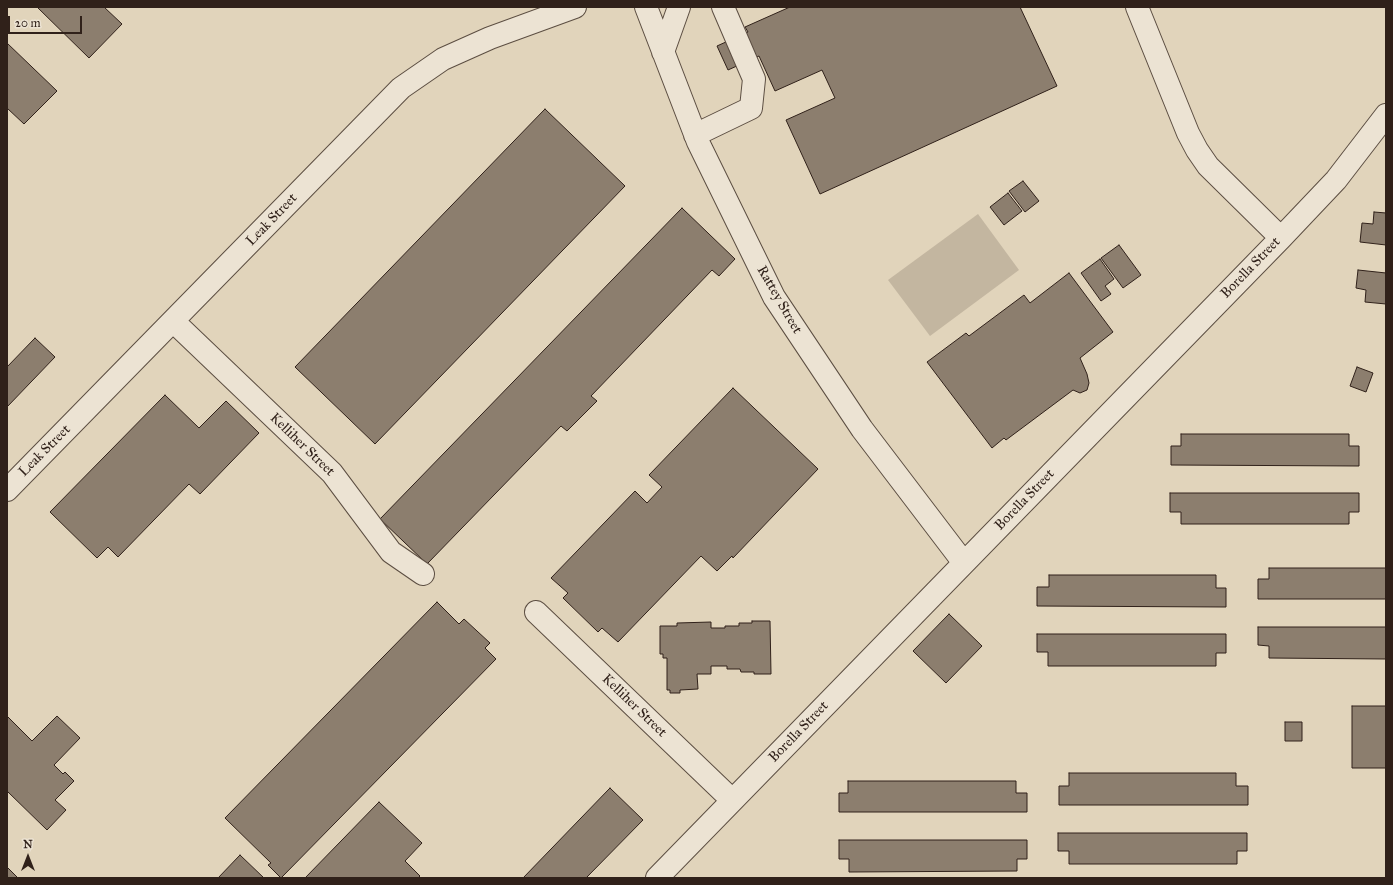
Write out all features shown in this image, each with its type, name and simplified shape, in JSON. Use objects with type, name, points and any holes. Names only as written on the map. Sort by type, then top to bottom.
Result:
[{"type":"lane","name":"Leak Street","points":[[7,490],[401,88],[443,59],[490,38],[575,7]]},
{"type":"lane","name":"Rattey Street","points":[[646,7],[695,135],[774,297],[862,429],[964,563]]},
{"type":"lane","points":[[663,52],[679,7]]},
{"type":"lane","points":[[695,135],[751,108],[754,79],[723,7]]},
{"type":"lane","points":[[1137,7],[1188,133],[1197,150],[1208,166],[1281,238]]},
{"type":"lane","name":"Borella Street","points":[[657,878],[1281,238],[1336,180],[1386,115]]},
{"type":"lane","name":"Kelliher Street","points":[[173,321],[332,473],[392,552],[423,574]]},
{"type":"lane","name":"Kelliher Street","points":[[536,612],[732,800]]},
{"type":"shaded area","points":[[978,214],[1019,270],[930,336],[888,280]]},
{"type":"building","points":[[37,7],[104,7],[122,24],[89,58]]},
{"type":"building","points":[[790,7],[1020,7],[1057,86],[820,194],[786,120],[835,98],[822,70],[775,91],[759,56],[728,70],[717,46],[748,32],[745,27]]},
{"type":"building","points":[[7,43],[57,91],[24,124],[7,108]]},
{"type":"building","points":[[545,109],[625,186],[375,444],[295,367]]},
{"type":"building","points":[[1023,181],[1039,201],[1025,212],[1009,191]]},
{"type":"building","points":[[1008,193],[1022,211],[1004,225],[990,207]]},
{"type":"building","points":[[682,208],[735,259],[719,276],[712,270],[591,396],[597,401],[567,431],[561,426],[427,564],[380,519]]},
{"type":"building","points":[[1374,212],[1386,213],[1386,245],[1360,242],[1362,223],[1373,224]]},
{"type":"building","points":[[1119,245],[1141,275],[1123,288],[1101,258]]},
{"type":"building","points":[[1100,259],[1114,279],[1105,286],[1111,294],[1101,301],[1081,273]]},
{"type":"building","points":[[1358,270],[1386,273],[1386,304],[1365,302],[1366,290],[1356,288]]},
{"type":"building","points":[[1069,273],[1113,332],[1080,358],[1089,383],[1087,390],[1080,393],[1073,390],[1006,440],[1004,438],[992,448],[927,362],[966,333],[969,336],[1024,295],[1030,303]]},
{"type":"building","points":[[35,338],[55,357],[7,407],[7,367]]},
{"type":"building","points":[[1357,367],[1373,373],[1366,392],[1350,386]]},
{"type":"building","points":[[733,388],[818,469],[733,558],[732,556],[717,571],[701,556],[618,642],[602,628],[598,632],[563,598],[568,593],[551,578],[635,491],[647,503],[662,487],[649,475]]},
{"type":"building","points":[[165,395],[199,428],[226,401],[259,433],[200,494],[189,484],[118,557],[108,547],[97,558],[50,512]]},
{"type":"building","points":[[1181,434],[1349,434],[1349,446],[1359,446],[1359,466],[1171,465],[1171,446],[1181,446]]},
{"type":"building","points":[[1170,493],[1359,493],[1359,512],[1349,512],[1349,524],[1181,524],[1181,512],[1170,512]]},
{"type":"building","points":[[1269,568],[1386,568],[1386,599],[1258,599],[1258,579],[1269,579]]},
{"type":"building","points":[[1049,575],[1216,575],[1216,588],[1226,588],[1226,607],[1037,606],[1037,587],[1049,587]]},
{"type":"building","points":[[437,602],[459,624],[464,619],[490,643],[485,648],[496,659],[281,878],[268,865],[271,863],[225,818]]},
{"type":"building","points":[[949,614],[982,646],[946,683],[913,651]]},
{"type":"building","points":[[752,621],[770,621],[771,674],[754,674],[754,672],[741,672],[740,669],[727,669],[727,666],[711,666],[711,674],[697,674],[698,689],[680,690],[680,693],[670,693],[670,690],[667,690],[667,658],[663,658],[663,654],[660,654],[660,626],[677,626],[677,623],[711,622],[711,628],[725,628],[725,626],[739,626],[739,623],[752,623]]},
{"type":"building","points":[[1258,627],[1386,627],[1386,659],[1269,658],[1269,646],[1258,645]]},
{"type":"building","points":[[1037,634],[1226,634],[1226,653],[1216,653],[1216,666],[1048,666],[1048,652],[1037,652]]},
{"type":"building","points":[[1352,706],[1386,706],[1386,768],[1352,768]]},
{"type":"building","points":[[7,716],[32,741],[57,716],[80,738],[54,765],[63,774],[65,772],[74,781],[55,800],[66,810],[47,830],[7,791]]},
{"type":"building","points":[[1285,722],[1302,722],[1302,741],[1285,741]]},
{"type":"building","points":[[1069,773],[1236,773],[1236,786],[1248,786],[1248,805],[1059,805],[1059,786],[1069,786]]},
{"type":"building","points":[[848,781],[1016,781],[1016,793],[1027,793],[1027,812],[839,812],[839,793],[848,793]]},
{"type":"building","points":[[610,788],[643,820],[586,878],[523,878]]},
{"type":"building","points":[[379,802],[422,843],[405,861],[420,876],[418,878],[305,878]]},
{"type":"building","points":[[1058,833],[1247,833],[1247,851],[1237,851],[1237,864],[1069,864],[1069,851],[1058,851]]},
{"type":"building","points":[[839,840],[1027,840],[1027,859],[1017,859],[1017,871],[849,872],[849,859],[839,859]]},
{"type":"building","points":[[240,855],[264,878],[218,878]]},
{"type":"building","points":[[7,867],[18,878],[7,878]]}]
